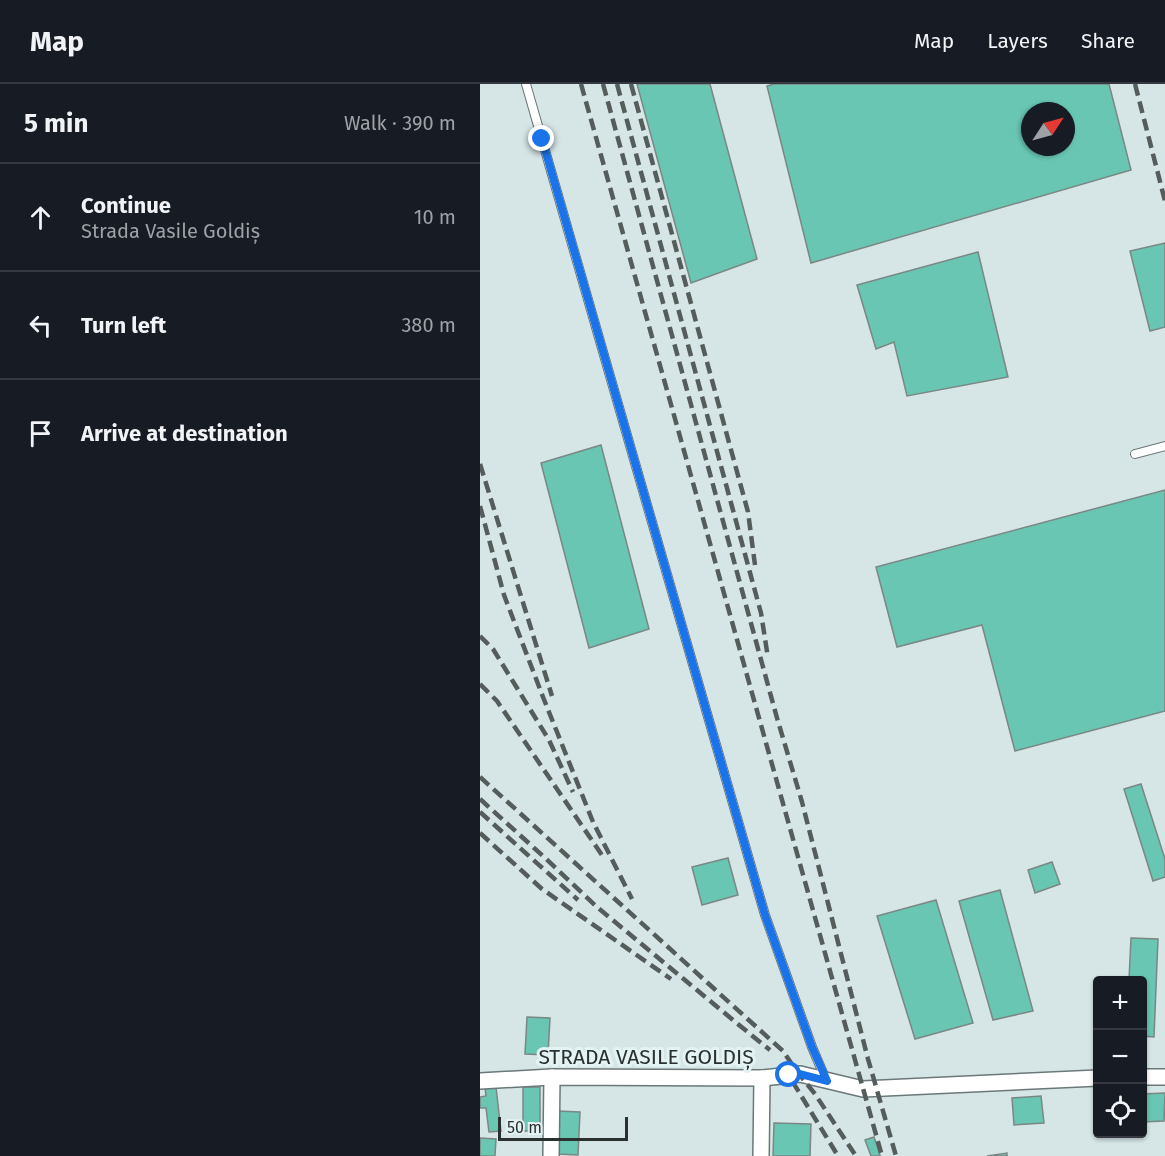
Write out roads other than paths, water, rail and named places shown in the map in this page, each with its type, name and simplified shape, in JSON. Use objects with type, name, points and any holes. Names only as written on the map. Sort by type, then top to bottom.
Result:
[{"type":"street","name":"STRADA VASILE GOLDIȘ","points":[[480,1081],[552,1077],[762,1078],[800,1074],[863,1089],[1093,1078]]},
{"type":"street","points":[[551,1156],[552,1077]]},
{"type":"street","points":[[1147,1077],[1165,1077]]},
{"type":"street","points":[[761,1156],[762,1078]]},
{"type":"lane","points":[[526,84],[765,915],[812,1047],[827,1081]]},
{"type":"lane","points":[[1135,454],[1165,446]]},
{"type":"railway","points":[[581,84],[882,1156]]},
{"type":"railway","points":[[603,84],[802,802],[868,1059],[896,1156]]},
{"type":"railway","points":[[617,84],[761,613],[768,658]]},
{"type":"railway","points":[[631,84],[748,512],[755,565]]},
{"type":"railway","points":[[1135,84],[1165,201]]},
{"type":"railway","points":[[480,464],[552,696]]},
{"type":"railway","points":[[480,506],[504,595],[543,697],[593,822],[632,899]]},
{"type":"railway","points":[[480,636],[493,649],[549,740],[573,792]]},
{"type":"railway","points":[[480,684],[497,701],[604,858]]},
{"type":"railway","points":[[480,777],[783,1051],[856,1156]]},
{"type":"railway","points":[[480,799],[597,907],[770,1050]]},
{"type":"railway","points":[[480,812],[578,900]]},
{"type":"railway","points":[[480,833],[542,889],[671,979]]},
{"type":"railway","points":[[783,1066],[838,1156]]}]
